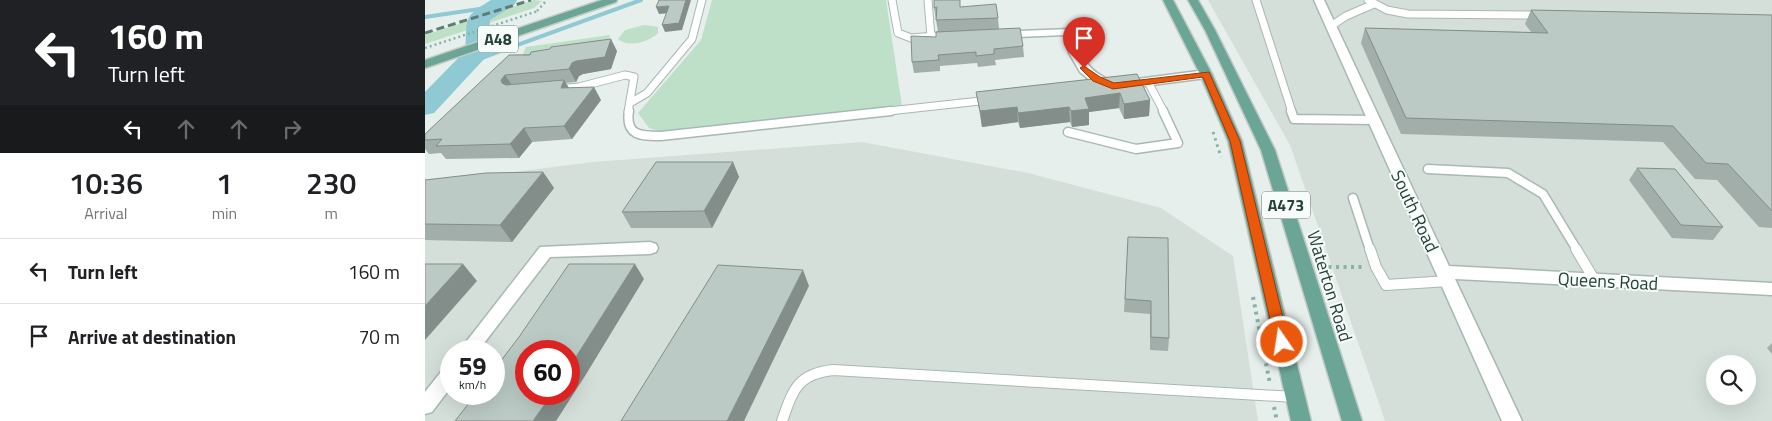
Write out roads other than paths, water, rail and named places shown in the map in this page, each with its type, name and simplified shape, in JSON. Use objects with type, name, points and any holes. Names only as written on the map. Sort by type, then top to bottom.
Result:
[{"type":"main road","name":"A48","points":[[425,64],[571,9],[586,0]]},
{"type":"main road","name":"A48","points":[[425,53],[571,9],[612,0]]},
{"type":"main road","name":"A473","points":[[1168,0],[1206,74],[1235,141],[1301,421]]},
{"type":"main road","name":"Waterton Road","points":[[1193,0],[1210,30],[1268,150],[1352,421]]},
{"type":"street","name":"South Road","points":[[1319,0],[1512,421]]},
{"type":"street","points":[[1014,34],[1070,32],[1075,53],[1084,68],[1096,79],[1113,86],[1206,74]]},
{"type":"street","points":[[477,340],[546,251],[650,248]]},
{"type":"street","name":"Queens Road","points":[[1446,276],[1772,289]]},
{"type":"street","points":[[425,406],[440,387]]},
{"type":"lane","points":[[630,103],[647,93],[692,40],[702,0]]},
{"type":"lane","points":[[892,0],[898,33],[911,38],[954,35]]},
{"type":"lane","points":[[928,0],[931,37]]},
{"type":"lane","points":[[1256,0],[1293,119],[1374,120]]},
{"type":"lane","points":[[1331,26],[1371,2],[1387,10],[1408,14],[1543,15]]},
{"type":"lane","points":[[551,89],[579,86],[625,75],[634,77],[627,121],[631,129],[641,136],[661,136],[996,99]]},
{"type":"lane","points":[[1068,132],[1136,149],[1178,143],[1148,82]]},
{"type":"lane","points":[[1094,88],[1113,86]]},
{"type":"lane","points":[[1428,169],[1508,173],[1543,194],[1595,281]]},
{"type":"lane","points":[[1353,198],[1376,267],[1386,284],[1446,276]]},
{"type":"lane","points":[[782,421],[793,393],[802,378],[815,371],[833,370],[1295,397]]},
{"type":"waterway","points":[[425,107],[477,53],[479,17],[506,0]]},
{"type":"waterway","points":[[468,63],[641,0]]},
{"type":"waterway","points":[[425,17],[493,7]]},
{"type":"railway","points":[[425,33],[531,0]]}]
